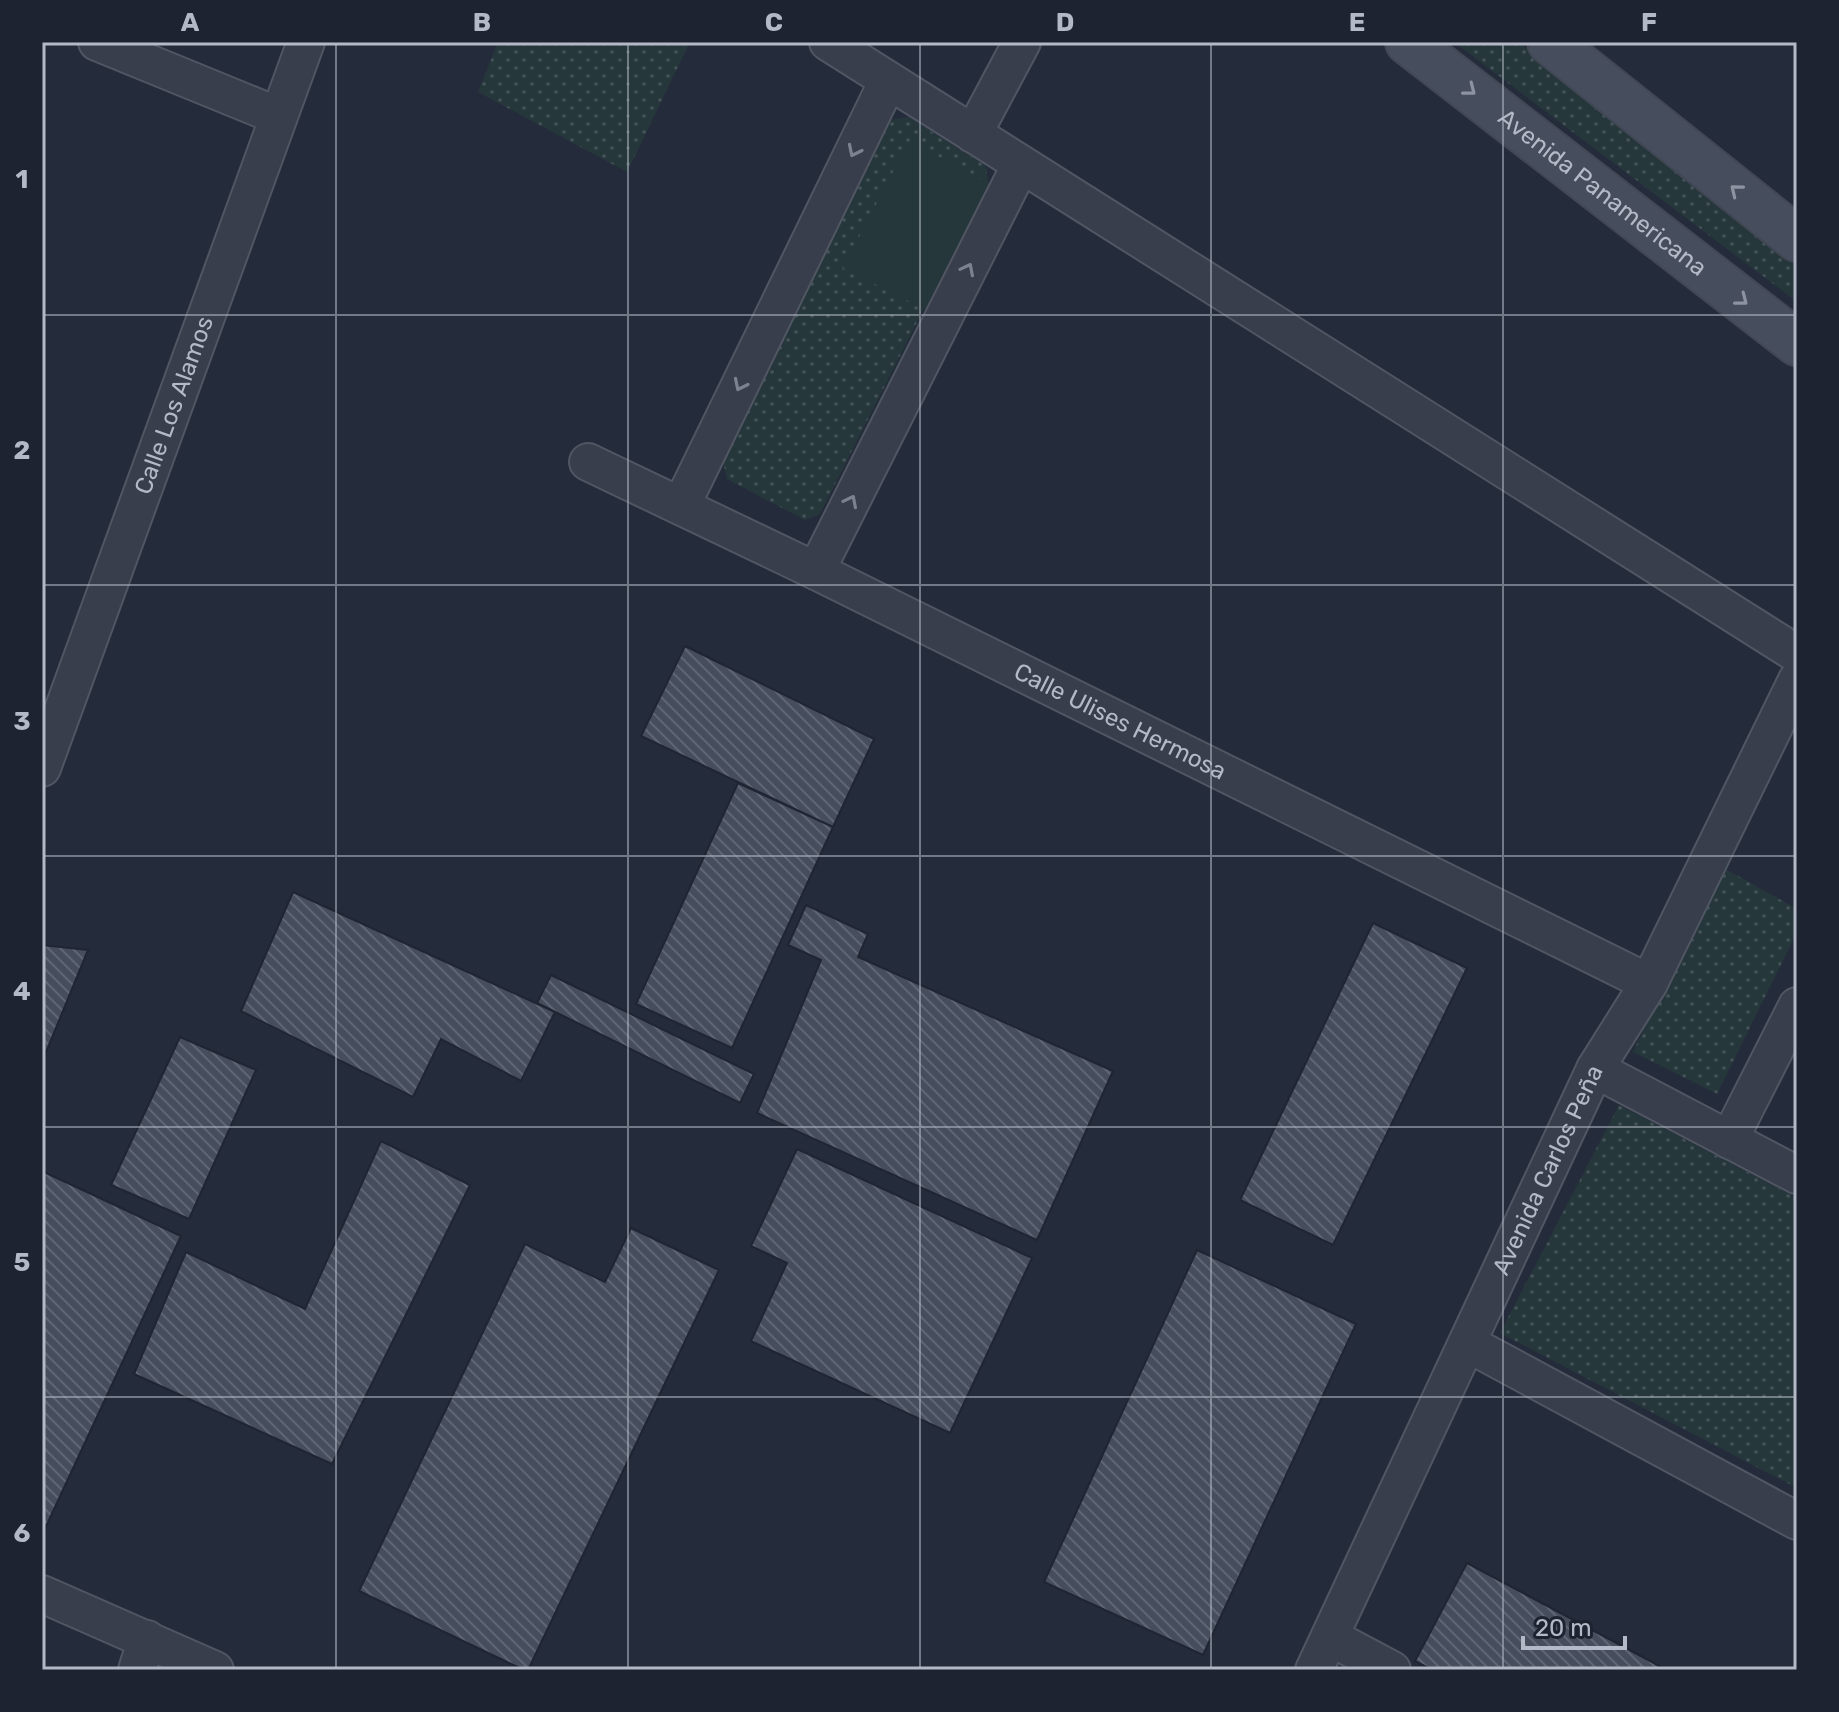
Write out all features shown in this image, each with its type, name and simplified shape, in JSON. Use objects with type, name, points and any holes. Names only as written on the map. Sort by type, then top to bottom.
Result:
[{"type":"main road","name":"Avenida Panamericana","points":[[1408,42],[1797,343]]},
{"type":"main road","points":[[1550,42],[1797,239]]},
{"type":"street","points":[[97,42],[278,116]]},
{"type":"street","name":"Calle Los Alamos","points":[[42,768],[306,42]]},
{"type":"street","points":[[828,42],[1797,654]]},
{"type":"street","points":[[973,134],[1022,42]]},
{"type":"street","points":[[681,506],[888,81]]},
{"type":"street","points":[[816,571],[1021,164]]},
{"type":"street","name":"Calle Ulises Hermosa","points":[[588,462],[816,571],[1649,983]]},
{"type":"street","name":"Avenida Carlos Peña","points":[[1314,1670],[1595,1069],[1649,983],[1797,680]]},
{"type":"street","points":[[1729,1140],[1797,1006]]},
{"type":"street","points":[[1595,1069],[1797,1175]]},
{"type":"street","points":[[1467,1343],[1797,1521]]},
{"type":"street","points":[[42,1594],[142,1654],[215,1670]]},
{"type":"street","points":[[1330,1637],[1392,1670]]},
{"type":"shaded area","points":[[498,42],[690,42],[627,172],[478,92]]},
{"type":"shaded area","points":[[1454,42],[1518,42],[1797,264],[1797,302]]},
{"type":"shaded area","points":[[908,117],[986,166],[988,182],[820,514],[805,520],[727,479],[723,461],[890,120]]},
{"type":"shaded area","points":[[909,141],[993,185],[928,311],[843,268]]},
{"type":"shaded area","points":[[1722,867],[1797,909],[1797,932],[1717,1094],[1633,1052]]},
{"type":"shaded area","points":[[1619,1105],[1797,1198],[1797,1488],[1500,1333]]},
{"type":"building","points":[[685,646],[874,739],[833,827],[641,736]]},
{"type":"building","points":[[738,783],[833,827],[732,1048],[636,1004]]},
{"type":"building","points":[[293,892],[555,1012],[521,1081],[441,1039],[413,1097],[241,1011]]},
{"type":"building","points":[[806,905],[868,934],[858,957],[1113,1071],[1037,1240],[757,1113],[821,960],[788,945]]},
{"type":"building","points":[[1373,923],[1467,968],[1333,1245],[1240,1200]]},
{"type":"building","points":[[42,945],[88,950],[42,1062]]},
{"type":"building","points":[[551,975],[754,1074],[740,1103],[537,1003]]},
{"type":"building","points":[[180,1037],[256,1070],[189,1219],[111,1185]]},
{"type":"building","points":[[381,1141],[470,1185],[332,1464],[134,1374],[186,1252],[305,1309]]},
{"type":"building","points":[[797,1149],[1032,1258],[950,1433],[751,1341],[787,1263],[751,1246]]},
{"type":"building","points":[[42,1171],[181,1236],[42,1535]]},
{"type":"building","points":[[631,1228],[719,1270],[528,1670],[524,1670],[359,1591],[525,1244],[605,1282]]},
{"type":"building","points":[[1197,1250],[1356,1324],[1203,1655],[1044,1582]]},
{"type":"building","points":[[1467,1563],[1667,1670],[1432,1670],[1415,1661]]}]
